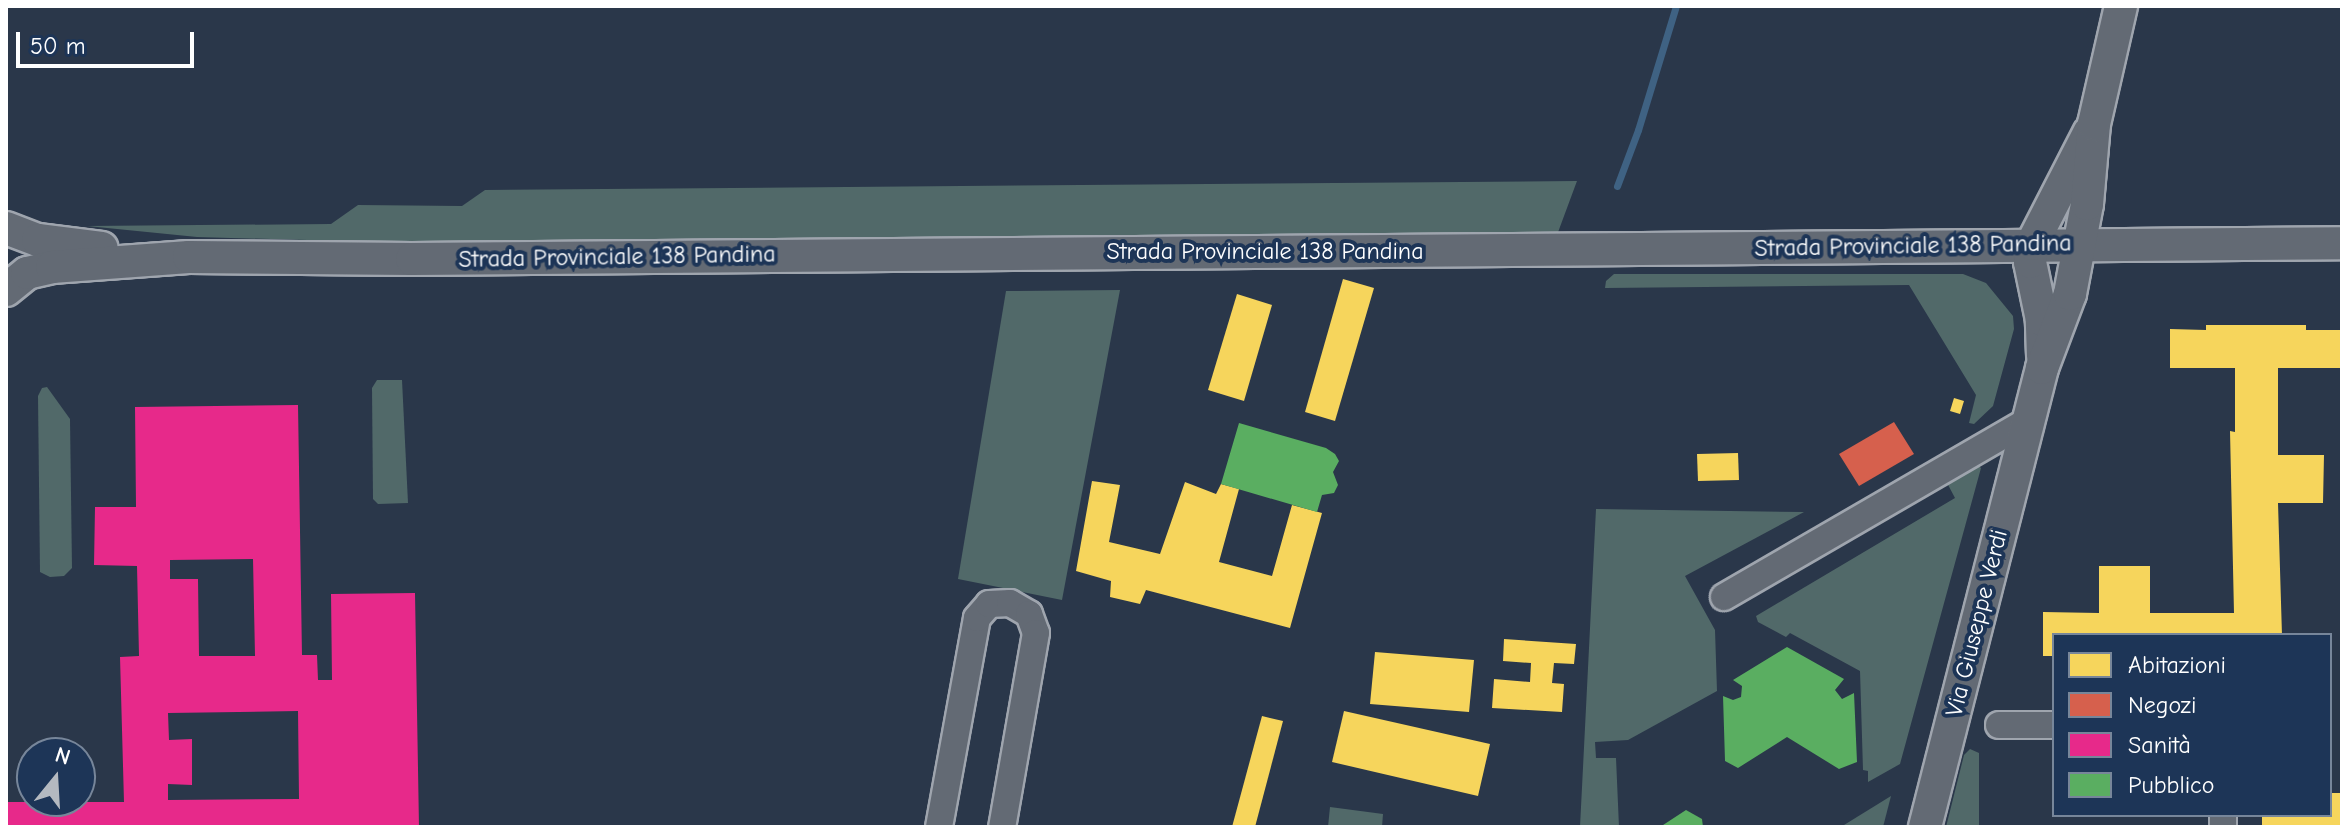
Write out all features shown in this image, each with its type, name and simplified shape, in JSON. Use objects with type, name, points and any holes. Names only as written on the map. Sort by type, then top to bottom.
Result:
[{"type":"street","points":[[2042,368],[2065,311],[2081,244],[2094,124],[2121,6]]},
{"type":"street","points":[[2042,368],[2044,334],[2031,270],[2032,244],[2094,124]]},
{"type":"street","name":"Strada Provinciale 138 Pandina","points":[[6,228],[50,243],[189,257]]},
{"type":"street","points":[[6,239],[11,262],[6,289]]},
{"type":"street","name":"Strada Provinciale 138 Pandina","points":[[6,289],[27,273],[52,267],[189,257],[412,259],[2342,243]]},
{"type":"street","name":"Via Giuseppe Verdi","points":[[1925,827],[2042,368]]},
{"type":"street","points":[[1724,597],[2029,420]]},
{"type":"street","points":[[939,827],[977,618],[989,604],[1010,603],[1029,614],[1036,633],[1002,827]]},
{"type":"street","points":[[1999,725],[2052,725]]},
{"type":"green space","points":[[1577,181],[1557,235],[554,247],[197,237],[87,226],[331,224],[358,205],[462,206],[485,190]]},
{"type":"green space","points":[[1614,274],[1963,274],[1986,283],[2013,316],[2014,329],[1993,406],[1974,424],[1969,423],[1976,395],[1909,285],[1605,288],[1606,281]]},
{"type":"green space","points":[[1120,290],[1062,600],[958,579],[1006,291]]},
{"type":"green space","points":[[377,380],[402,380],[408,503],[378,504],[373,499],[372,388]]},
{"type":"green space","points":[[47,387],[70,419],[72,568],[64,576],[50,577],[40,572],[38,396],[42,388]]},
{"type":"green space","points":[[1976,463],[1981,468],[1900,764],[1868,782],[1868,771],[1863,770],[1860,671],[1790,633],[1786,637],[1758,622],[1756,616],[1955,498],[1946,481]]},
{"type":"green space","points":[[1596,509],[1804,512],[1685,576],[1715,630],[1717,691],[1628,740],[1595,742],[1596,758],[1616,758],[1619,827],[1580,827]]},
{"type":"green space","points":[[1970,749],[1979,753],[1979,827],[1946,827],[1964,755]]},
{"type":"green space","points":[[1891,796],[1883,827],[1844,827],[1844,825]]},
{"type":"green space","points":[[1330,807],[1383,814],[1382,827],[1328,827]]},
{"type":"building: Abitazioni","points":[[1343,279],[1374,288],[1335,421],[1305,412]]},
{"type":"building: Abitazioni","points":[[1237,294],[1272,305],[1244,401],[1208,390]]},
{"type":"building: Abitazioni","points":[[2206,325],[2306,325],[2306,330],[2342,330],[2342,368],[2278,368],[2278,455],[2324,455],[2323,503],[2278,503],[2282,633],[2052,633],[2052,656],[2043,656],[2043,612],[2099,613],[2099,566],[2150,566],[2150,613],[2234,613],[2230,431],[2235,432],[2235,368],[2170,368],[2170,329],[2206,330]]},
{"type":"building: Abitazioni","points":[[1954,398],[1964,401],[1960,414],[1950,411]]},
{"type":"building: Abitazioni","points":[[1738,453],[1739,480],[1698,481],[1697,454]]},
{"type":"building: Abitazioni","points":[[1092,481],[1120,485],[1109,542],[1160,554],[1185,482],[1216,494],[1221,484],[1239,489],[1219,562],[1272,576],[1292,505],[1322,513],[1290,628],[1146,590],[1140,604],[1110,597],[1111,581],[1076,571]]},
{"type":"building: Abitazioni","points":[[1504,639],[1576,644],[1574,664],[1554,663],[1552,683],[1564,684],[1562,712],[1492,708],[1494,679],[1530,682],[1531,663],[1503,661]]},
{"type":"building: Abitazioni","points":[[1375,652],[1474,660],[1469,712],[1370,704]]},
{"type":"building: Abitazioni","points":[[1344,711],[1490,744],[1478,796],[1332,762]]},
{"type":"building: Abitazioni","points":[[1262,716],[1283,721],[1255,827],[1232,827]]},
{"type":"building: Abitazioni","points":[[2332,793],[2342,793],[2342,827],[2262,827],[2262,817],[2332,817]]},
{"type":"building: Negozi","points":[[1894,422],[1914,454],[1859,486],[1839,454]]},
{"type":"building: Sanità","points":[[298,405],[302,655],[317,655],[318,680],[332,680],[331,594],[415,593],[419,827],[6,827],[6,802],[16,802],[16,817],[96,817],[96,802],[124,802],[120,657],[139,656],[137,566],[94,565],[95,507],[136,507],[135,407]],"holes":[[[253,559],[255,656],[199,656],[198,579],[170,579],[170,560]],[[298,711],[299,799],[168,800],[168,784],[192,785],[192,739],[169,740],[168,713]]]},
{"type":"building: Pubblico","points":[[1239,423],[1326,448],[1335,454],[1339,461],[1333,472],[1338,485],[1334,493],[1322,495],[1317,512],[1221,484]]},
{"type":"building: Pubblico","points":[[1787,647],[1844,679],[1835,690],[1842,699],[1854,693],[1857,762],[1839,769],[1787,737],[1738,768],[1725,761],[1723,696],[1733,700],[1741,697],[1742,686],[1733,680]]},
{"type":"building: Pubblico","points":[[1686,810],[1702,819],[1703,827],[1660,827]]},
{"type":"waterway","points":[[1617,186],[1638,130],[1676,6]]}]
